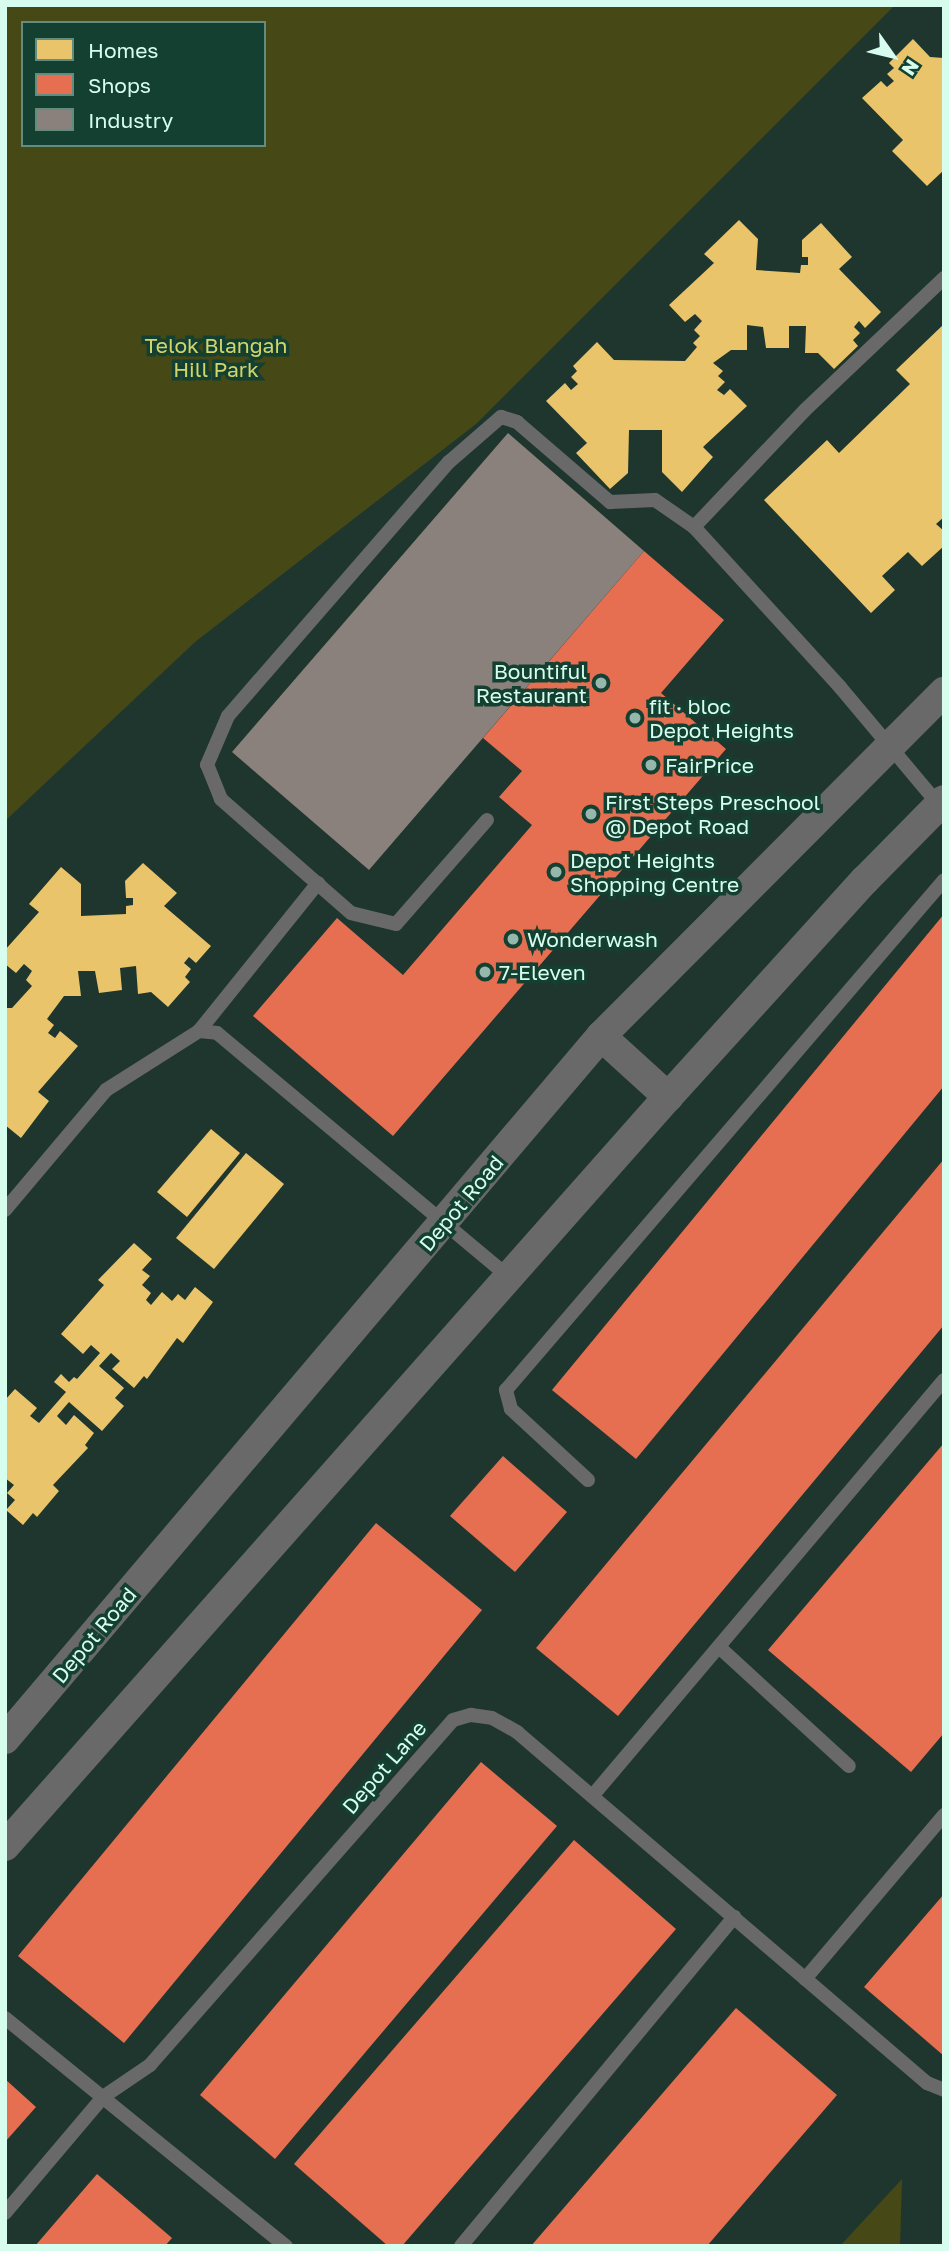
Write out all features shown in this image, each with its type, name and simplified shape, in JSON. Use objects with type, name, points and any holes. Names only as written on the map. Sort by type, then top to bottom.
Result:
[{"type":"street","name":"Depot Road","points":[[5,1739],[601,1036],[944,692]]},
{"type":"street","points":[[5,1846],[511,1279],[668,1097],[865,880],[942,803]]},
{"type":"street","points":[[601,1036],[668,1097]]},
{"type":"lane","points":[[694,527],[805,410],[944,278]]},
{"type":"lane","points":[[487,820],[396,924],[351,913],[221,799],[207,765],[228,716],[449,462],[501,417],[517,422],[594,500],[654,500],[694,527],[942,803]]},
{"type":"lane","points":[[588,1480],[511,1409],[506,1390],[944,880]]},
{"type":"lane","points":[[5,1210],[106,1090],[199,1031],[318,883]]},
{"type":"lane","points":[[199,1031],[217,1032],[511,1279]]},
{"type":"lane","points":[[594,1794],[944,1380]]},
{"type":"lane","points":[[719,1647],[849,1766]]},
{"type":"lane","name":"Depot Lane","points":[[5,2213],[103,2097],[150,2064],[453,1720],[471,1714],[492,1718],[517,1732],[594,1794],[927,2083],[944,2090]]},
{"type":"lane","points":[[805,1979],[944,1815]]},
{"type":"lane","points":[[461,2246],[734,1917]]},
{"type":"lane","points":[[5,2018],[286,2246]]},
{"type":"green space","name":"Telok Blangah Hill Park","points":[[5,5],[895,5],[476,424],[195,642],[5,821]]},
{"type":"green space","points":[[902,2179],[900,2246],[840,2246]]},
{"type":"building: Homes","points":[[913,39],[930,57],[944,58],[944,170],[927,186],[892,151],[903,140],[862,98],[881,81],[887,87],[894,81],[887,74],[894,68],[889,63]]},
{"type":"building: Homes","points":[[739,220],[758,239],[756,270],[800,273],[801,265],[808,265],[808,257],[802,257],[802,240],[821,223],[852,257],[839,269],[881,312],[865,328],[859,321],[854,327],[860,333],[853,340],[858,346],[834,369],[818,353],[805,353],[806,326],[789,326],[789,348],[766,348],[763,327],[747,325],[747,350],[731,350],[713,363],[723,371],[718,376],[725,382],[717,390],[724,395],[730,389],[747,406],[703,447],[713,457],[682,492],[662,472],[662,430],[629,430],[628,473],[610,489],[576,453],[587,443],[546,401],[565,383],[571,390],[578,384],[571,377],[577,371],[573,366],[597,342],[614,360],[685,361],[697,347],[693,343],[700,336],[694,330],[702,321],[695,314],[685,322],[669,305],[714,263],[704,254]]},
{"type":"building: Homes","points":[[944,324],[944,517],[936,524],[944,531],[944,546],[922,566],[908,552],[882,576],[895,590],[871,613],[764,500],[827,440],[839,453],[910,384],[896,370]]},
{"type":"building: Homes","points":[[143,863],[177,893],[164,906],[211,946],[196,963],[189,957],[184,963],[191,969],[185,977],[190,982],[168,1007],[151,992],[138,994],[136,966],[120,968],[122,990],[99,993],[95,971],[78,971],[81,996],[64,996],[47,1019],[54,1025],[48,1033],[55,1038],[60,1031],[78,1046],[38,1092],[49,1101],[21,1138],[5,1125],[5,1008],[12,1008],[32,986],[26,980],[32,971],[24,964],[16,973],[5,964],[5,950],[39,912],[29,904],[61,867],[81,884],[81,916],[126,914],[126,906],[133,905],[133,898],[126,898],[125,881]]},
{"type":"building: Homes","points":[[211,1129],[240,1153],[187,1217],[157,1192]]},
{"type":"building: Homes","points":[[246,1153],[284,1184],[214,1269],[176,1238]]},
{"type":"building: Homes","points":[[134,1243],[152,1259],[142,1270],[150,1276],[142,1285],[151,1293],[146,1300],[151,1305],[162,1292],[172,1301],[178,1294],[185,1300],[195,1287],[213,1302],[183,1343],[177,1338],[147,1379],[144,1376],[134,1388],[112,1369],[120,1361],[111,1353],[99,1366],[124,1388],[115,1398],[124,1406],[102,1431],[69,1402],[57,1416],[66,1425],[74,1415],[94,1433],[85,1445],[88,1448],[53,1485],[59,1491],[37,1517],[33,1513],[23,1525],[6,1510],[15,1500],[7,1493],[14,1485],[5,1478],[5,1400],[15,1389],[37,1408],[30,1416],[39,1423],[66,1392],[54,1382],[61,1374],[69,1382],[74,1377],[77,1379],[100,1353],[91,1345],[83,1354],[61,1334],[104,1285],[98,1280]]},
{"type":"building: Shops","name":"Depot Heights Shopping Centre","points":[[644,551],[724,620],[661,693],[726,749],[393,1136],[253,1016],[337,918],[403,975],[532,825],[499,797],[522,771],[483,738]]},
{"type":"building: Shops","points":[[944,914],[944,1086],[636,1459],[552,1390]]},
{"type":"building: Shops","points":[[944,1159],[944,1325],[618,1716],[536,1648]]},
{"type":"building: Shops","points":[[944,1443],[944,1733],[911,1772],[768,1650]]},
{"type":"building: Shops","points":[[503,1456],[567,1512],[515,1572],[450,1516]]},
{"type":"building: Shops","points":[[376,1523],[482,1610],[124,2043],[18,1956]]},
{"type":"building: Shops","points":[[481,1762],[557,1826],[275,2159],[200,2095]]},
{"type":"building: Shops","points":[[574,1840],[676,1929],[402,2246],[388,2246],[294,2164]]},
{"type":"building: Shops","points":[[944,1894],[944,2056],[864,1987]]},
{"type":"building: Shops","points":[[736,2008],[837,2095],[707,2246],[531,2246]]},
{"type":"building: Shops","points":[[5,2079],[36,2107],[5,2142]]},
{"type":"building: Shops","points":[[97,2174],[172,2238],[165,2246],[35,2246]]},
{"type":"building: Industry","points":[[508,433],[644,551],[369,870],[232,752]]},
{"type":"place","name":"Bountiful Restaurant","points":[[601,683]]},
{"type":"place","name":"fit · bloc Depot Heights","points":[[635,718]]},
{"type":"place","name":"FairPrice","points":[[651,765]]},
{"type":"place","name":"First Steps Preschool @ Depot Road","points":[[591,814]]},
{"type":"place","name":"Depot Heights Shopping Centre","points":[[556,872]]},
{"type":"place","name":"Wonderwash","points":[[513,939]]},
{"type":"place","name":"7-Eleven","points":[[485,972]]}]
